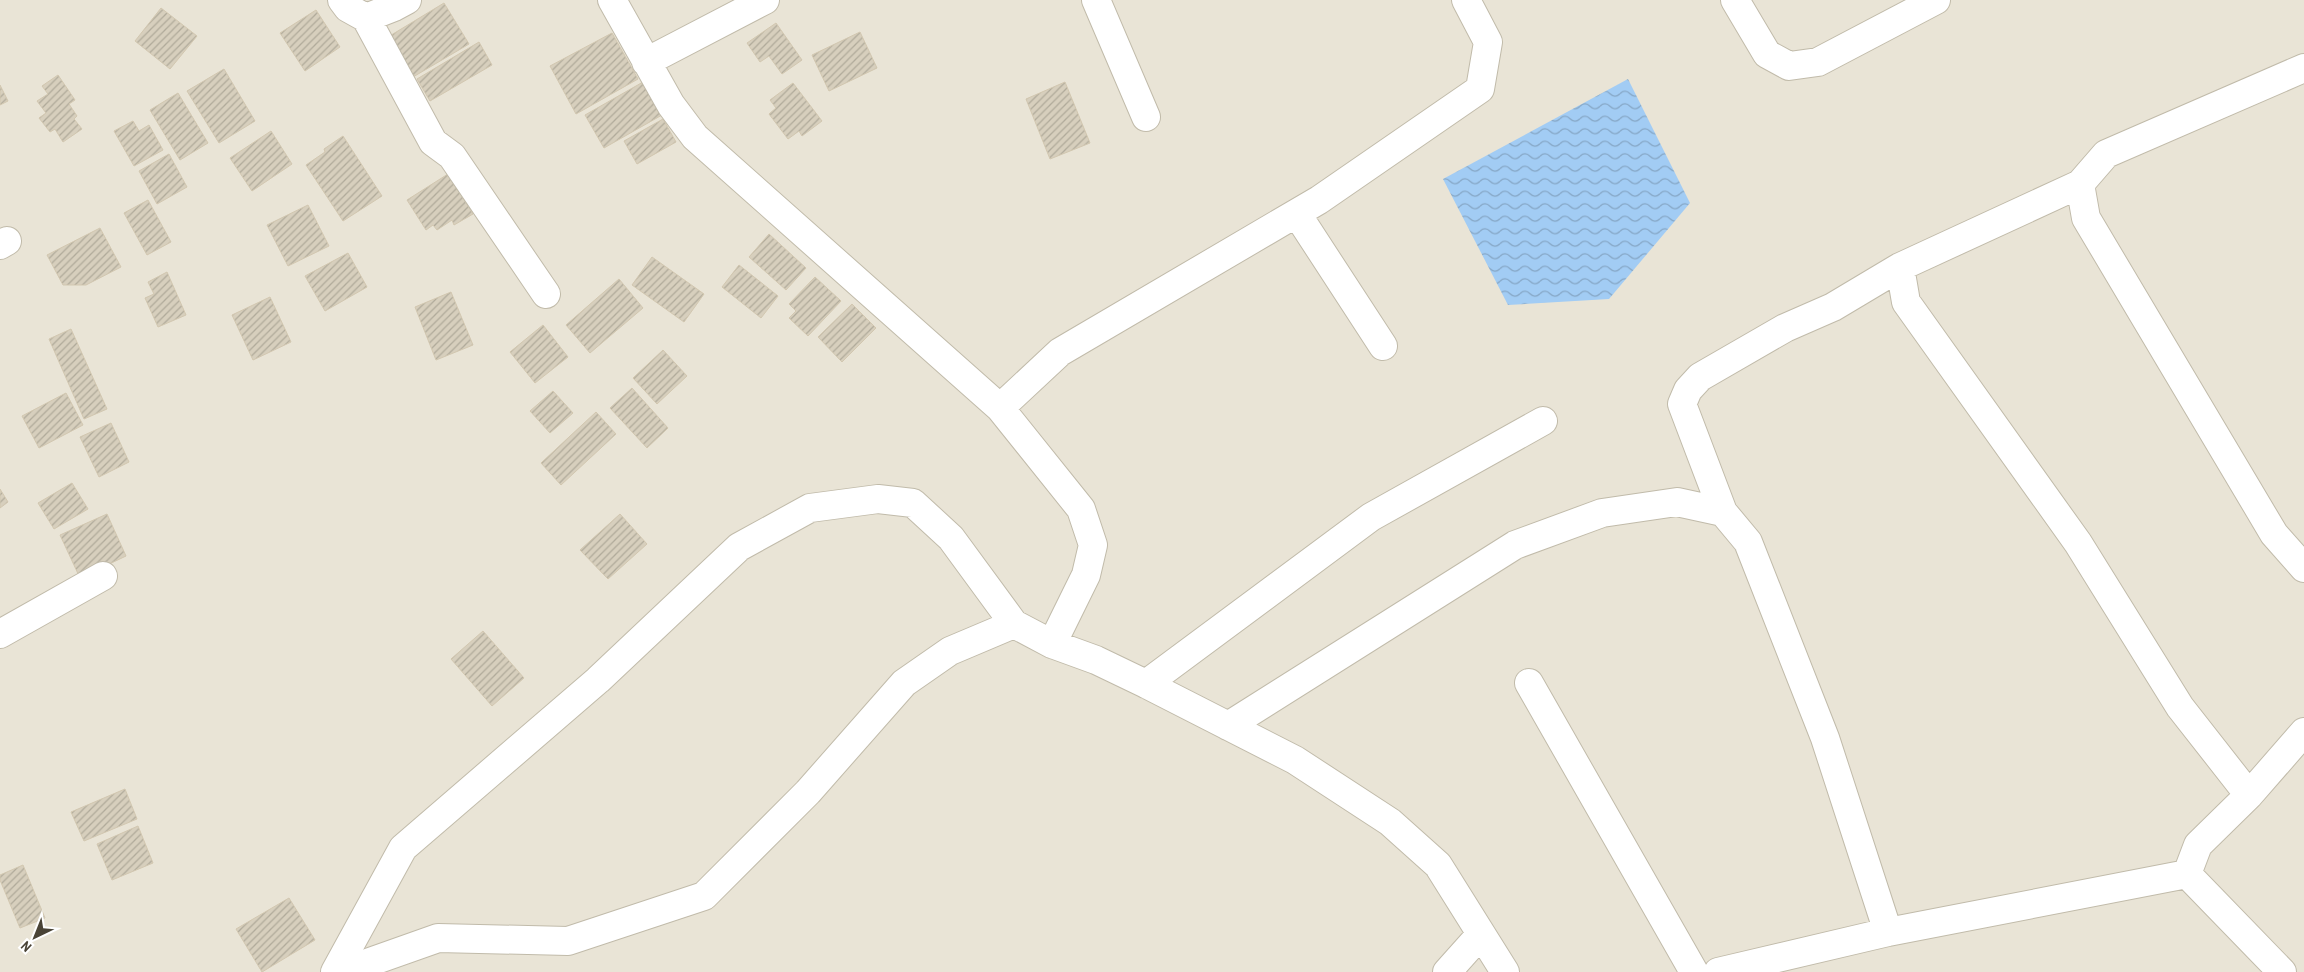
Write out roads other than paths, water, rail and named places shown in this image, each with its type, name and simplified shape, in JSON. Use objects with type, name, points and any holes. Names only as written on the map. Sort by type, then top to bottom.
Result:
[{"type":"street","points":[[342,0],[348,8],[366,18],[433,142],[452,156],[546,294]]},
{"type":"street","points":[[366,18],[394,8],[407,0]]},
{"type":"street","points":[[612,0],[671,105],[695,137],[1000,408],[1081,508],[1093,545],[1086,575],[1052,644]]},
{"type":"street","points":[[646,62],[764,0]]},
{"type":"street","points":[[1096,0],[1146,117]]},
{"type":"street","points":[[1000,408],[1060,352],[1296,214],[1480,89],[1488,42],[1466,0]]},
{"type":"street","points":[[1735,0],[1767,54],[1789,66],[1818,62],[1936,0]]},
{"type":"street","points":[[1888,932],[1825,738],[1752,551],[1748,542],[1723,512],[1682,404],[1688,390],[1700,377],[1785,328],[1833,307],[1900,267],[2080,184],[2106,154],[2304,68]]},
{"type":"street","points":[[2080,184],[2086,218],[2274,534],[2304,568]]},
{"type":"street","points":[[1296,214],[1383,346]]},
{"type":"street","points":[[1900,267],[1906,302],[2078,543],[2180,707],[2249,795]]},
{"type":"street","points":[[1146,684],[1371,517],[1543,421]]},
{"type":"street","points":[[335,972],[403,848],[598,680],[739,546],[810,508],[878,499],[913,503],[950,538],[1014,624],[1052,644],[1096,660],[1146,684],[1295,760],[1390,822],[1438,865],[1505,972]]},
{"type":"street","points":[[1228,726],[1515,544],[1611,512],[1677,502],[1723,512]]},
{"type":"street","points":[[0,634],[103,576]]},
{"type":"street","points":[[342,972],[438,938],[568,941],[704,896],[808,792],[904,683],[950,651],[1014,624]]},
{"type":"street","points":[[1529,683],[1694,972]]},
{"type":"street","points":[[2187,874],[2198,845],[2249,795],[2304,732]]},
{"type":"street","points":[[1718,972],[1888,932],[2187,874]]},
{"type":"street","points":[[2187,874],[2282,972]]},
{"type":"street","points":[[1447,972],[1481,934]]},
{"type":"water","points":[[1628,79],[1690,203],[1609,299],[1508,305],[1443,179]]}]
